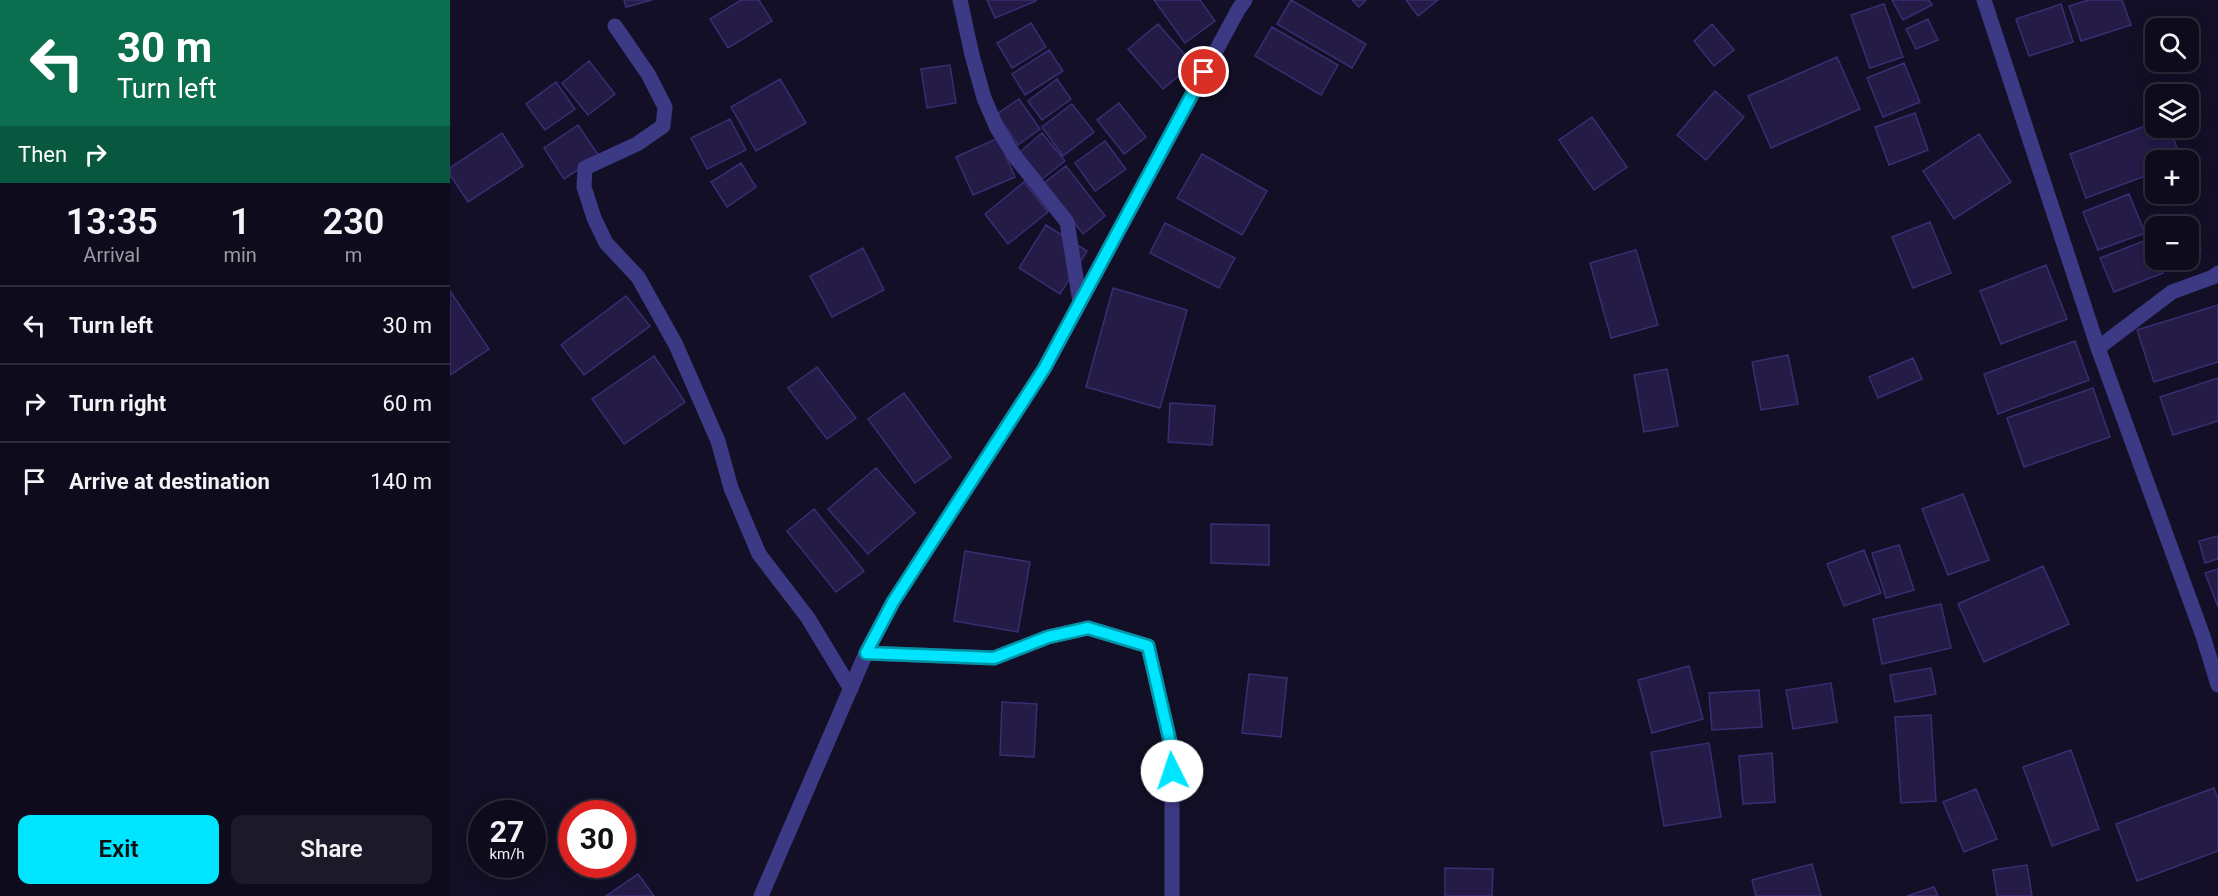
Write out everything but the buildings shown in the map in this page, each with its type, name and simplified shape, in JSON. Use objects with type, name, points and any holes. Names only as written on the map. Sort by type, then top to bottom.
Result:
[{"type":"street","points":[[960,0],[984,98],[998,128],[1016,158],[1067,222],[1080,302]]},
{"type":"street","points":[[761,896],[866,653],[893,602],[1044,369],[1245,0]]},
{"type":"street","points":[[1984,0],[2098,348],[2203,636],[2218,685]]},
{"type":"street","points":[[615,26],[648,74],[665,107],[663,126],[637,144],[585,168],[584,187],[594,218],[606,243],[638,277],[676,345],[718,441],[731,488],[759,554],[808,618],[851,689]]},
{"type":"street","points":[[2098,348],[2172,292],[2218,273]]},
{"type":"street","points":[[866,653],[994,658],[1048,637],[1088,628],[1148,646],[1172,750],[1172,896]]},
{"type":"route","points":[[1172,771],[1172,750],[1148,646],[1088,628],[1048,637],[994,658],[866,653],[893,602],[1044,369],[1204,72]]}]
